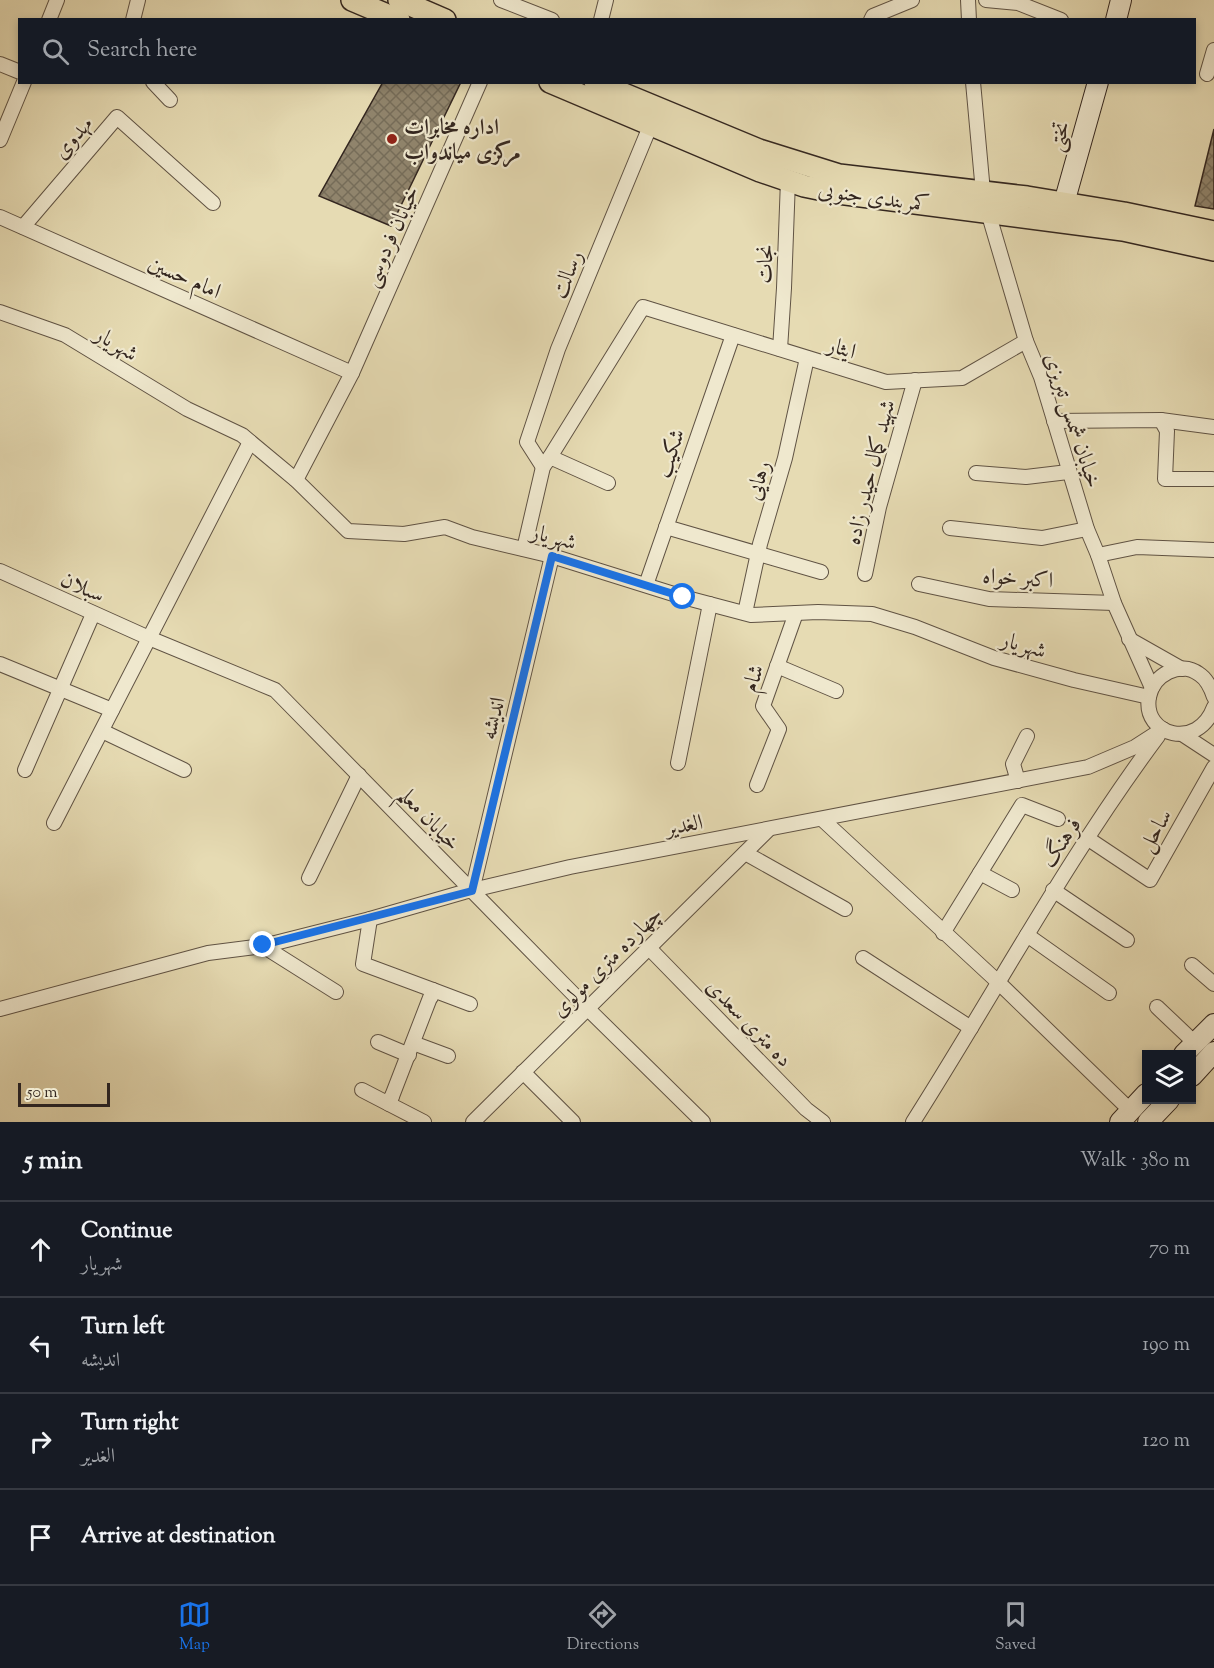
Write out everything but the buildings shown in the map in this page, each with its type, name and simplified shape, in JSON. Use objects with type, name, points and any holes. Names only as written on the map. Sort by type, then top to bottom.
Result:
[{"type":"main road","points":[[352,0],[394,18]]},
{"type":"main road","points":[[399,0],[440,18]]},
{"type":"main road","points":[[1116,18],[1121,0]]},
{"type":"main road","name":"کمربندی جنوبی","points":[[555,84],[760,171],[838,193],[985,202],[1064,203],[1214,232]]},
{"type":"main road","name":"کمربندی جنوبی","points":[[600,84],[759,150],[839,175],[985,202],[1214,250]]},
{"type":"main road","name":"تختی","points":[[1064,203],[1097,84]]},
{"type":"main road","points":[[1190,1049],[1214,1024]]},
{"type":"main road","points":[[1196,1071],[1214,1052]]},
{"type":"main road","points":[[1125,1116],[1142,1098]]},
{"type":"main road","points":[[1148,1122],[1165,1104]]},
{"type":"street","points":[[50,18],[57,0]]},
{"type":"street","points":[[134,18],[138,0]]},
{"type":"street","points":[[501,0],[547,18]]},
{"type":"street","points":[[536,13],[541,0]]},
{"type":"street","points":[[602,18],[606,0]]},
{"type":"street","points":[[872,18],[912,0]]},
{"type":"street","points":[[968,0],[969,18]]},
{"type":"street","points":[[986,0],[1018,3],[1056,18]]},
{"type":"street","points":[[1205,74],[1214,50]]},
{"type":"street","points":[[0,64],[18,71]]},
{"type":"street","points":[[0,140],[4,121],[23,84]]},
{"type":"street","points":[[155,84],[170,100]]},
{"type":"street","name":"خیابان فردوسی","points":[[296,480],[352,373],[479,84]]},
{"type":"street","name":"خیابان شمس تبریزی","points":[[973,84],[985,202],[1026,341],[1041,377],[1087,529],[1150,693],[1149,707],[1152,715],[1163,729]]},
{"type":"street","name":"مهدوی","points":[[23,227],[117,117],[213,203]]},
{"type":"street","name":"رسالت","points":[[547,462],[527,442],[558,349],[651,124]]},
{"type":"street","name":"نجات","points":[[780,349],[788,180]]},
{"type":"street","name":"امام حسین","points":[[0,217],[352,373]]},
{"type":"street","name":"ایثار","points":[[547,462],[643,307],[886,382],[962,378],[1026,341]]},
{"type":"street","name":"شهریار","points":[[0,312],[65,336],[187,409],[242,435],[296,480],[348,531],[404,534],[446,527],[472,537],[552,556],[751,615],[872,614],[915,627],[994,658],[1074,680],[1150,693]]},
{"type":"street","name":"شکیب","points":[[646,585],[733,335]]},
{"type":"street","name":"رهایی","points":[[745,613],[758,553],[785,458],[807,358]]},
{"type":"street","name":"شهید کمال حیدر زاده","points":[[865,574],[879,507],[915,380]]},
{"type":"street","points":[[1054,421],[1161,420],[1214,427]]},
{"type":"street","points":[[1161,420],[1167,431],[1165,479],[1212,479]]},
{"type":"street","points":[[54,823],[250,442]]},
{"type":"street","points":[[524,549],[547,462],[608,483]]},
{"type":"street","points":[[976,474],[1026,477],[1068,472]]},
{"type":"street","points":[[666,527],[821,572]]},
{"type":"street","points":[[950,528],[1042,538],[1087,529]]},
{"type":"street","points":[[1098,555],[1137,547],[1214,550]]},
{"type":"street","name":"اندیشه","points":[[472,891],[552,556]]},
{"type":"street","name":"سبلان","points":[[0,571],[149,638]]},
{"type":"street","name":"اکبر خواه","points":[[919,584],[989,599],[1114,603]]},
{"type":"street","points":[[678,763],[710,604]]},
{"type":"street","name":"شام","points":[[757,785],[780,729],[763,706],[796,613]]},
{"type":"street","points":[[25,770],[93,614]]},
{"type":"street","name":"خیابان معلم","points":[[149,638],[275,690],[588,1009],[703,1122]]},
{"type":"street","points":[[1129,639],[1182,669]]},
{"type":"street","points":[[0,664],[112,710]]},
{"type":"street","points":[[777,666],[836,691]]},
{"type":"street","points":[[1150,693],[1163,674],[1182,669],[1191,670],[1212,688]]},
{"type":"street","points":[[1163,729],[1172,733],[1191,733],[1207,723],[1214,707]]},
{"type":"street","name":"الغدیر","points":[[0,1009],[208,953],[263,945],[570,867],[823,820],[1088,767],[1135,747],[1163,729]]},
{"type":"street","name":"فرهنگ","points":[[914,1122],[1053,890],[1136,765],[1163,729]]},
{"type":"street","points":[[102,731],[184,770]]},
{"type":"street","points":[[1182,734],[1214,755]]},
{"type":"street","points":[[1018,781],[1013,764],[1027,736]]},
{"type":"street","name":"ساحل","points":[[1087,838],[1150,880],[1214,767]]},
{"type":"street","points":[[309,878],[359,776]]},
{"type":"street","points":[[943,933],[1022,805],[1058,819]]},
{"type":"street","points":[[823,820],[998,982],[1125,1116]]},
{"type":"street","name":"چهارده متری مولوی","points":[[473,1122],[768,830]]},
{"type":"street","points":[[745,853],[844,909]]},
{"type":"street","points":[[980,873],[1012,890]]},
{"type":"street","points":[[1053,890],[1127,940]]},
{"type":"street","points":[[370,919],[363,964],[470,1004]]},
{"type":"street","points":[[1027,936],[1109,993]]},
{"type":"street","points":[[263,945],[336,992]]},
{"type":"street","name":"ده متری سعدی","points":[[649,948],[806,1109],[823,1122]]},
{"type":"street","points":[[863,958],[971,1028]]},
{"type":"street","points":[[1192,965],[1214,984]]},
{"type":"street","points":[[389,1104],[434,990]]},
{"type":"street","points":[[389,1104],[434,990]]},
{"type":"street","points":[[1157,1007],[1190,1049]]},
{"type":"street","points":[[378,1042],[448,1056]]},
{"type":"street","points":[[523,1072],[573,1122]]},
{"type":"street","points":[[362,1090],[424,1122]]},
{"type":"place","name":"اداره مخابرات مرکزی میاندواب","points":[[392,139]]},
{"type":"route","points":[[263,945],[472,891],[552,556],[683,597]]}]
